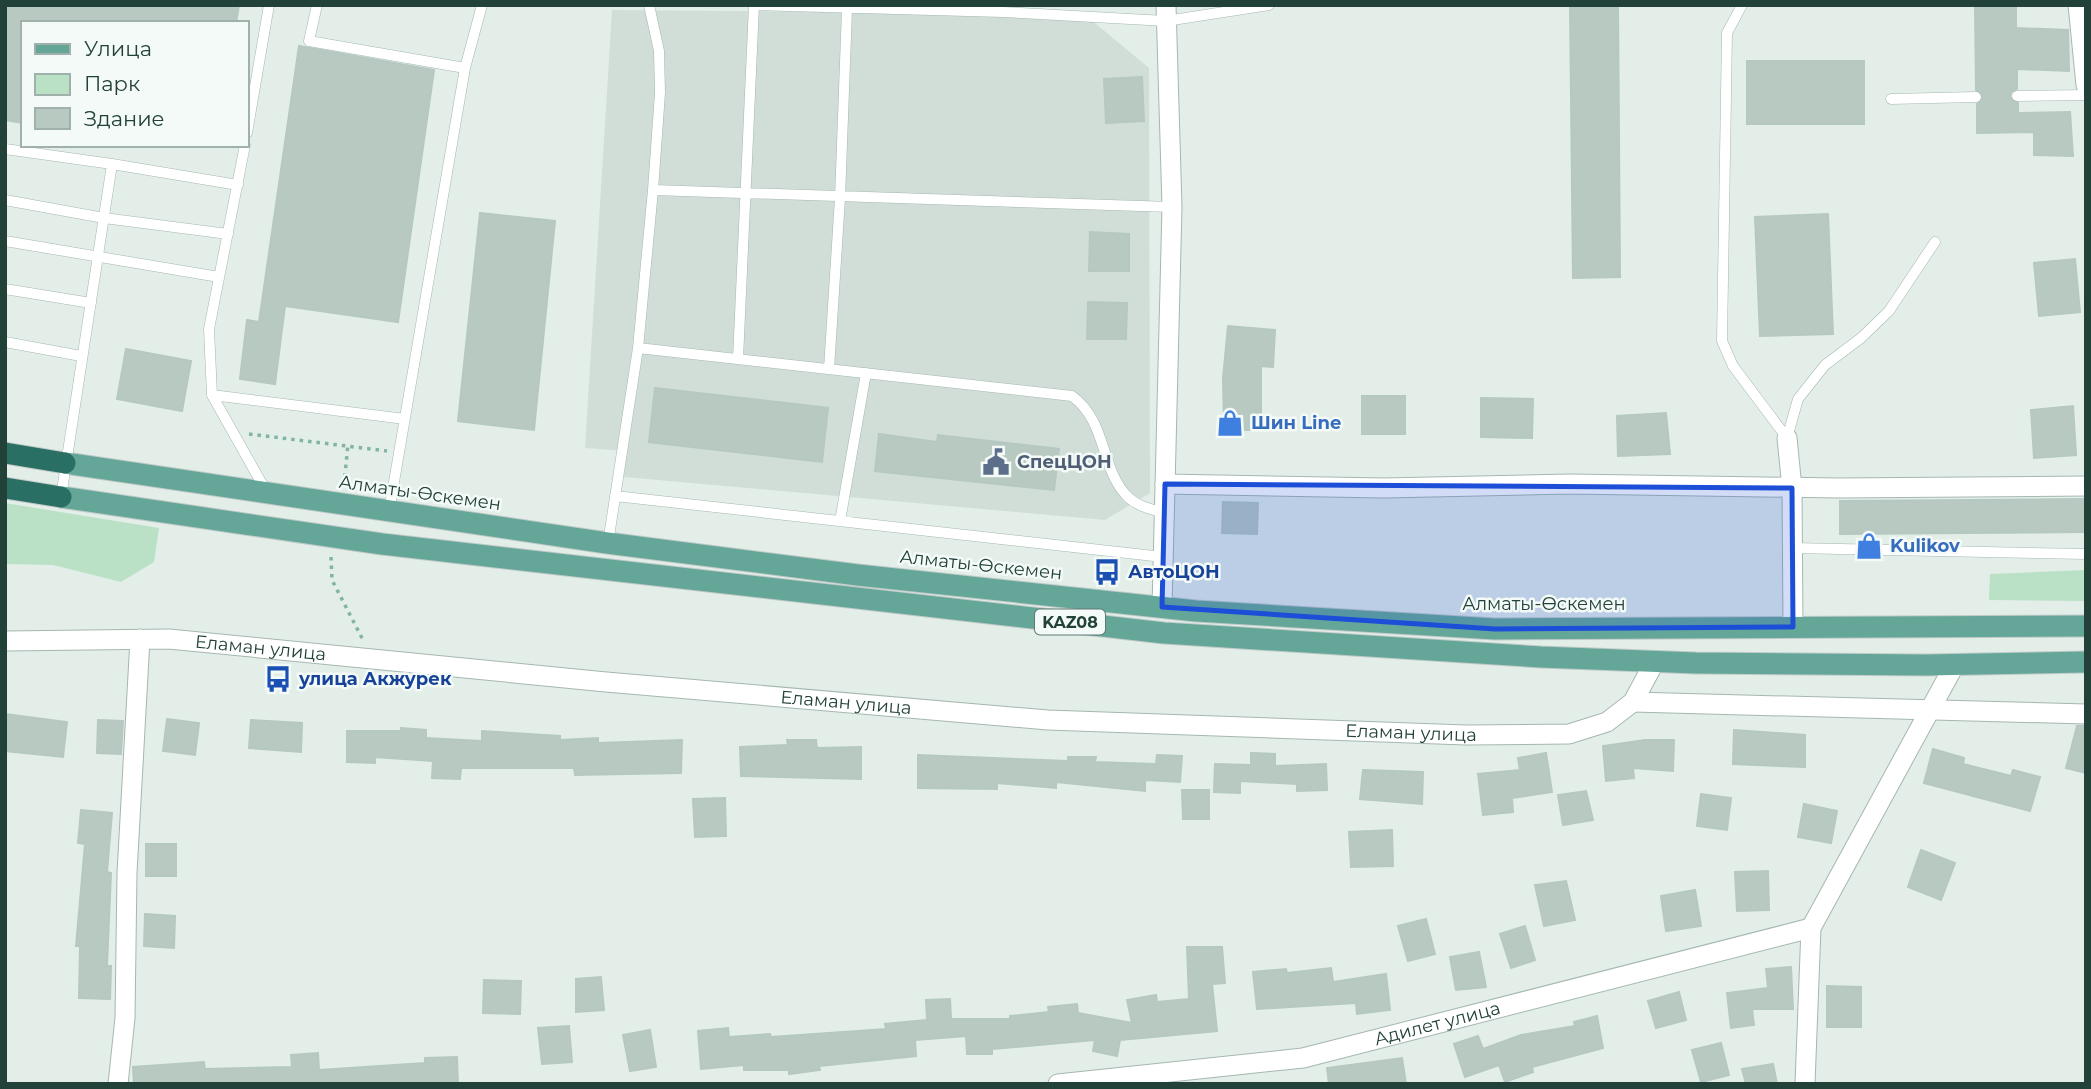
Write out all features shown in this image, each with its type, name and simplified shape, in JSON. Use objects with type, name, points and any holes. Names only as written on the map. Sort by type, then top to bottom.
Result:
[{"type":"highway","name":"Алматы-Өскемен","points":[[5,453],[65,463]]},
{"type":"highway","name":"KAZ08","points":[[5,488],[61,497]]},
{"type":"main road","name":"Алматы-Өскемен","points":[[65,463],[607,543],[858,575],[1162,607],[1495,629],[2086,626]]},
{"type":"main road","name":"KAZ08","points":[[61,497],[334,537],[1164,633],[1541,657],[1656,661],[1955,664],[2086,662]]},
{"type":"main road","points":[[1541,628],[1541,657]]},
{"type":"street","points":[[2078,5],[2086,85]]},
{"type":"street","points":[[1162,607],[1172,207],[1166,13]]},
{"type":"street","points":[[1787,438],[1792,488],[1793,627]]},
{"type":"street","points":[[1165,484],[1792,488],[2086,486]]},
{"type":"street","points":[[118,1084],[125,1018],[127,873],[140,639]]},
{"type":"street","name":"Еламан улица","points":[[5,641],[170,639],[374,660],[1048,720],[1466,735],[1569,734],[1607,722],[1633,702],[1656,661]]},
{"type":"street","points":[[1805,1084],[1811,928],[1955,664]]},
{"type":"street","points":[[1633,702],[2086,714]]},
{"type":"street","name":"Адилет улица","points":[[1058,1084],[1303,1058],[1811,928]]},
{"type":"lane","points":[[248,127],[269,5]]},
{"type":"lane","points":[[317,5],[309,41],[465,68]]},
{"type":"lane","points":[[389,512],[465,68],[482,5]]},
{"type":"lane","points":[[607,543],[639,348],[653,190],[660,93],[659,51],[649,5]]},
{"type":"lane","points":[[738,359],[755,5],[848,9],[1166,13],[1269,5]]},
{"type":"lane","points":[[1742,5],[1727,33],[1722,341],[1733,366],[1787,438]]},
{"type":"lane","points":[[829,369],[841,198],[848,9]]},
{"type":"lane","points":[[2017,96],[2086,95]]},
{"type":"lane","points":[[1891,99],[1976,97]]},
{"type":"lane","points":[[245,147],[209,329],[212,395],[268,494]]},
{"type":"lane","points":[[5,149],[238,185]]},
{"type":"lane","points":[[61,497],[80,356],[92,303],[111,164]]},
{"type":"lane","points":[[653,190],[1172,207]]},
{"type":"lane","points":[[5,200],[104,218],[228,234]]},
{"type":"lane","points":[[5,241],[219,277]]},
{"type":"lane","points":[[1787,438],[1798,399],[1825,365],[1861,338],[1889,311],[1935,242]]},
{"type":"lane","points":[[5,289],[92,303]]},
{"type":"lane","points":[[5,342],[80,356]]},
{"type":"lane","points":[[639,348],[1072,396],[1091,413],[1116,479],[1128,498],[1140,506],[1164,513]]},
{"type":"lane","points":[[840,522],[866,373]]},
{"type":"lane","points":[[212,395],[405,419]]},
{"type":"lane","points":[[615,496],[1163,557]]},
{"type":"lane","points":[[1792,548],[2086,554]]},
{"type":"path","points":[[234,435],[257,433],[399,453]]},
{"type":"path","points":[[341,505],[348,444]]},
{"type":"path","points":[[334,537],[332,580],[374,660]]},
{"type":"highlighted area","points":[[1165,484],[1792,488],[1793,627],[1495,629],[1162,607]]},
{"type":"shaded area","points":[[612,10],[1084,14],[1149,68],[1150,493],[1105,520],[624,477],[626,451],[585,448]]},
{"type":"green space","points":[[5,503],[159,528],[154,562],[121,582],[53,565],[5,564]]},
{"type":"green space","points":[[2086,570],[2086,601],[1989,600],[1990,574]]},
{"type":"building","points":[[5,5],[239,5],[236,21],[21,21],[21,123],[5,120]]},
{"type":"building","points":[[1570,5],[1618,5],[1620,277],[1573,278]]},
{"type":"building","points":[[1975,5],[2016,5],[2016,28],[2068,30],[2069,71],[2017,69],[2017,89],[2011,92],[2010,97],[2018,103],[2018,113],[2070,112],[2073,156],[2034,155],[2034,132],[1977,133],[1977,104],[1983,98],[1976,90]]},
{"type":"building","points":[[299,46],[434,70],[398,322],[285,306],[275,384],[240,379],[247,320],[259,322]]},
{"type":"building","points":[[1747,61],[1864,61],[1864,124],[1747,124]]},
{"type":"building","points":[[1142,77],[1144,121],[1106,123],[1104,79]]},
{"type":"building","points":[[480,213],[555,221],[534,430],[458,421]]},
{"type":"building","points":[[1828,214],[1833,334],[1760,336],[1755,217]]},
{"type":"building","points":[[1090,232],[1129,234],[1129,271],[1089,271]]},
{"type":"building","points":[[2075,259],[2080,312],[2039,316],[2034,263]]},
{"type":"building","points":[[1088,302],[1127,303],[1126,339],[1087,339]]},
{"type":"building","points":[[1228,326],[1275,330],[1273,367],[1261,366],[1261,430],[1224,430],[1223,378]]},
{"type":"building","points":[[126,349],[191,361],[182,411],[117,399]]},
{"type":"building","points":[[655,388],[828,408],[822,462],[649,442]]},
{"type":"building","points":[[1362,396],[1405,396],[1405,434],[1362,434]]},
{"type":"building","points":[[1481,398],[1533,399],[1532,438],[1481,437]]},
{"type":"building","points":[[2073,406],[2076,455],[2034,458],[2031,410]]},
{"type":"building","points":[[1666,413],[1670,454],[1618,456],[1617,416]]},
{"type":"building","name":"СпецЦОН","points":[[879,434],[937,442],[938,435],[1059,449],[1054,490],[875,471]]},
{"type":"building","points":[[2086,499],[2086,532],[1840,534],[1840,501]]},
{"type":"building","points":[[1223,502],[1258,503],[1257,534],[1222,533]]},
{"type":"building","points":[[5,714],[67,722],[63,757],[5,751]]},
{"type":"building","points":[[167,719],[199,723],[195,755],[163,751]]},
{"type":"building","points":[[98,720],[123,721],[121,754],[97,753]]},
{"type":"building","points":[[251,720],[302,723],[301,752],[249,748]]},
{"type":"building","points":[[2077,726],[2086,726],[2086,773],[2066,768]]},
{"type":"building","points":[[401,728],[426,730],[426,738],[482,741],[482,731],[560,736],[560,740],[598,738],[598,743],[682,740],[681,773],[575,775],[574,768],[461,768],[460,779],[432,778],[433,761],[375,757],[375,763],[347,762],[347,731],[401,731]]},
{"type":"building","points":[[1734,730],[1805,735],[1805,767],[1733,764]]},
{"type":"building","points":[[787,740],[816,740],[817,748],[861,747],[861,779],[741,776],[740,747],[788,745]]},
{"type":"building","points":[[1645,740],[1674,740],[1673,771],[1633,768],[1634,778],[1606,781],[1603,746]]},
{"type":"building","points":[[1933,749],[1964,758],[1963,764],[2011,776],[2013,770],[2040,777],[2030,811],[1924,783]]},
{"type":"building","points":[[1251,753],[1275,754],[1275,766],[1326,764],[1327,790],[1297,791],[1297,784],[1240,781],[1240,793],[1214,792],[1215,764],[1251,765]]},
{"type":"building","points":[[1546,753],[1552,792],[1512,798],[1513,812],[1483,815],[1478,774],[1520,770],[1518,758]]},
{"type":"building","points":[[918,755],[1068,761],[1068,757],[1096,757],[1095,762],[1156,764],[1157,755],[1182,756],[1180,782],[1145,780],[1145,791],[1056,782],[1056,788],[997,783],[997,789],[918,788]]},
{"type":"building","points":[[1363,770],[1423,772],[1422,804],[1360,799]]},
{"type":"building","points":[[1182,790],[1209,790],[1209,819],[1183,819]]},
{"type":"building","points":[[1586,791],[1593,820],[1563,825],[1558,795]]},
{"type":"building","points":[[1701,794],[1731,798],[1727,830],[1697,826]]},
{"type":"building","points":[[725,798],[726,836],[695,837],[693,799]]},
{"type":"building","points":[[1804,804],[1837,811],[1831,843],[1798,837]]},
{"type":"building","points":[[81,810],[112,813],[107,872],[111,873],[107,966],[111,966],[110,999],[79,998],[80,946],[76,946],[85,844],[78,843]]},
{"type":"building","points":[[1392,830],[1393,866],[1351,867],[1349,832]]},
{"type":"building","points":[[146,844],[176,844],[176,876],[146,876]]},
{"type":"building","points":[[1921,850],[1955,863],[1941,900],[1908,887]]},
{"type":"building","points":[[1768,871],[1769,910],[1737,911],[1735,872]]},
{"type":"building","points":[[1566,881],[1575,920],[1544,926],[1535,885]]},
{"type":"building","points":[[1695,890],[1701,926],[1666,931],[1661,896]]},
{"type":"building","points":[[145,914],[175,916],[174,948],[144,946]]},
{"type":"building","points":[[1426,919],[1435,954],[1408,961],[1398,926]]},
{"type":"building","points":[[1525,926],[1535,960],[1511,968],[1500,934]]},
{"type":"building","points":[[1187,947],[1222,947],[1225,983],[1212,984],[1217,1031],[1120,1040],[1117,1056],[1093,1051],[1095,1040],[992,1049],[992,1054],[967,1054],[966,1036],[915,1040],[916,1056],[819,1066],[820,1070],[789,1074],[789,1070],[744,1070],[744,1065],[701,1069],[698,1031],[728,1028],[729,1037],[770,1034],[771,1037],[886,1029],[885,1024],[927,1020],[926,1000],[950,999],[951,1019],[1010,1019],[1010,1016],[1049,1012],[1048,1007],[1077,1004],[1078,1013],[1132,1023],[1127,1000],[1156,995],[1157,1002],[1189,999]]},
{"type":"building","points":[[1479,952],[1486,987],[1456,990],[1450,957]]},
{"type":"building","points":[[1791,967],[1793,1009],[1752,1009],[1754,1025],[1731,1028],[1727,993],[1768,988],[1766,969]]},
{"type":"building","points":[[1331,968],[1333,982],[1386,974],[1390,1010],[1357,1014],[1356,1003],[1257,1009],[1253,972],[1286,969],[1287,973]]},
{"type":"building","points":[[601,977],[604,1010],[576,1012],[576,979]]},
{"type":"building","points":[[484,980],[521,981],[520,1014],[483,1013]]},
{"type":"building","points":[[1827,986],[1861,987],[1861,1027],[1827,1027]]},
{"type":"building","points":[[1679,992],[1686,1020],[1656,1028],[1648,1001]]},
{"type":"building","points":[[1597,1016],[1603,1048],[1532,1067],[1533,1072],[1505,1082],[1499,1065],[1465,1077],[1454,1044],[1478,1036],[1483,1049],[1521,1035],[1575,1026],[1574,1022]]},
{"type":"building","points":[[569,1026],[572,1062],[542,1064],[538,1028]]},
{"type":"building","points":[[650,1030],[656,1067],[630,1071],[623,1035]]},
{"type":"building","points":[[1721,1043],[1729,1075],[1701,1082],[1692,1050]]},
{"type":"building","points":[[318,1053],[319,1070],[425,1063],[425,1058],[457,1057],[458,1084],[134,1084],[133,1067],[204,1062],[205,1069],[292,1067],[291,1055]]},
{"type":"building","points":[[1402,1058],[1406,1084],[1329,1084],[1327,1068]]},
{"type":"building","points":[[1773,1064],[1777,1084],[1746,1084],[1742,1069]]},
{"type":"place","name":"Шин Line","points":[[1230,423]]},
{"type":"place","name":"СпецЦОН","points":[[996,462]]},
{"type":"place","name":"Kulikov","points":[[1869,546]]},
{"type":"place","name":"АвтоЦОН","points":[[1107,572]]},
{"type":"place","name":"улица Акжурек","points":[[278,679]]}]
